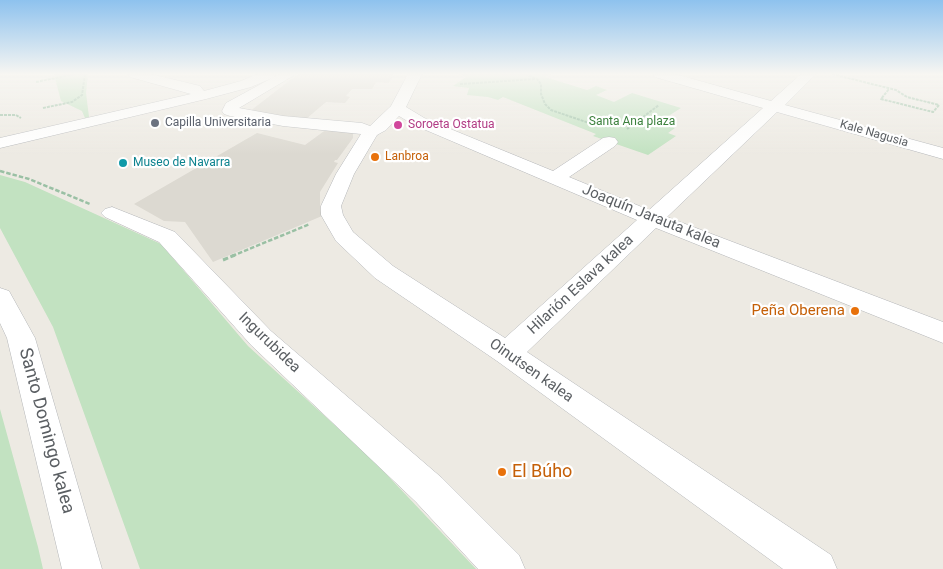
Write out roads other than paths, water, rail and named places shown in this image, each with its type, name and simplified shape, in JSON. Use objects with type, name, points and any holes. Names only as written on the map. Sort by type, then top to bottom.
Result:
[{"type":"street","points":[[0,143],[182,101]]},
{"type":"street","points":[[241,101],[231,106],[230,111],[283,121],[362,128],[370,132],[380,127],[398,108],[402,101]]},
{"type":"street","name":"Kale Nagusia","points":[[754,101],[943,154]]},
{"type":"street","name":"Hilarión Eslava kalea","points":[[507,353],[779,101]]},
{"type":"street","name":"Joaquín Jarauta kalea","points":[[398,108],[420,122],[652,219],[943,333]]},
{"type":"street","name":"Oinutsen kalea","points":[[370,132],[345,174],[331,206],[332,215],[344,236],[384,272],[507,353],[817,569]]},
{"type":"street","points":[[555,178],[614,137]]},
{"type":"street","name":"Ingurubidea","points":[[112,213],[167,237],[261,338],[429,490],[505,569]]},
{"type":"street","name":"Santo Domingo kalea","points":[[0,297],[21,338],[82,569]]},
{"type":"place","name":"Capilla Universitaria","points":[[155,123]]},
{"type":"place","name":"Soroeta Ostatua","points":[[398,125]]},
{"type":"place","name":"Lanbroa","points":[[375,157]]},
{"type":"place","name":"Museo de Navarra","points":[[123,163]]},
{"type":"place","name":"Peña Oberena","points":[[855,311]]},
{"type":"place","name":"El Búho","points":[[502,472]]},
{"type":"park label","name":"Santa Ana plaza","points":[[632,122]]}]
